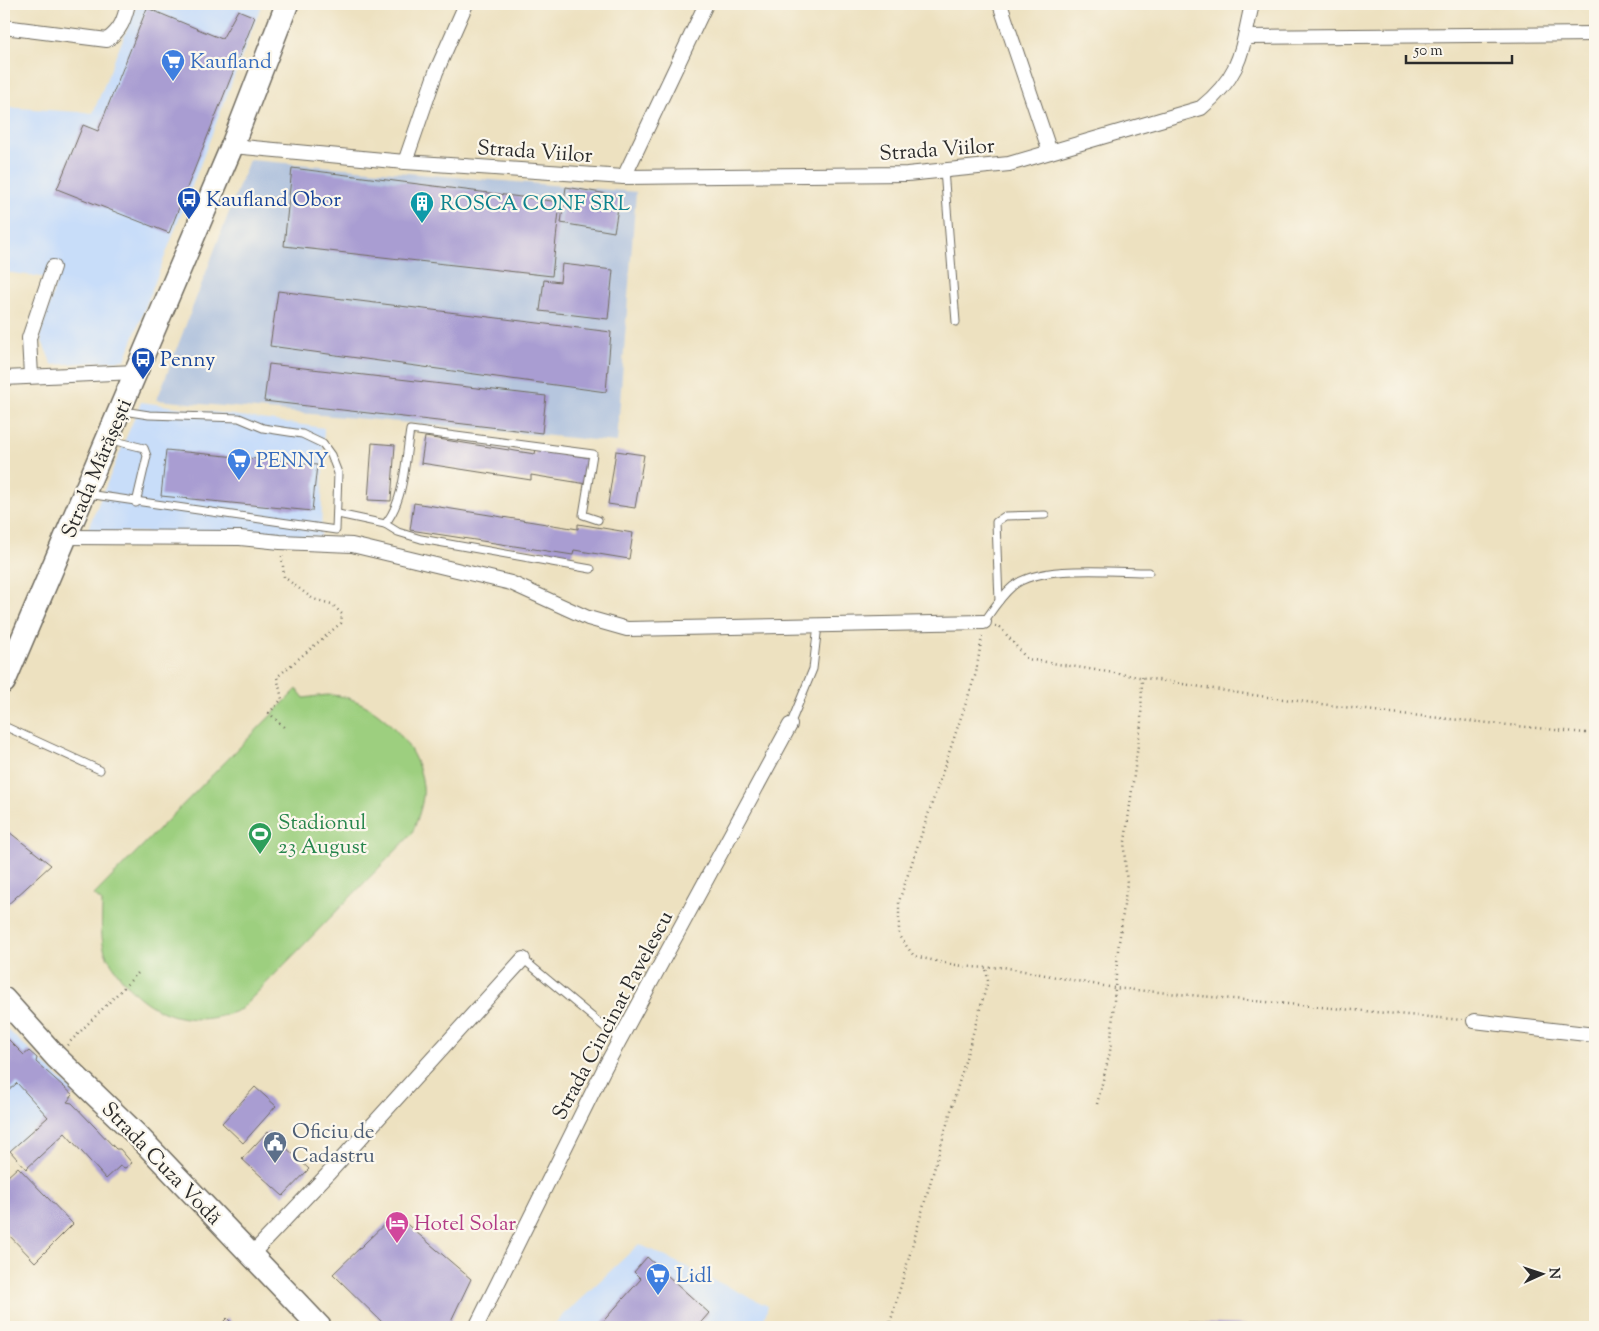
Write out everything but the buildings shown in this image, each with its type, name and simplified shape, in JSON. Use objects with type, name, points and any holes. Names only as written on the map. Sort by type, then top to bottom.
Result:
[{"type":"main road","name":"Strada Mărășești","points":[[4,682],[232,146],[287,4]]},
{"type":"main road","name":"Strada Cuza Vodă","points":[[4,999],[56,1057],[139,1137],[320,1327]]},
{"type":"street","points":[[4,27],[107,40],[117,33],[124,22],[128,4]]},
{"type":"street","points":[[405,162],[436,72],[466,4]]},
{"type":"street","points":[[624,177],[706,4]]},
{"type":"street","points":[[1000,4],[1050,152]]},
{"type":"street","name":"Strada Viilor","points":[[232,146],[405,162],[624,177],[897,174],[1009,164],[1201,108],[1218,94],[1236,70],[1252,4]]},
{"type":"street","points":[[1244,37],[1595,34]]},
{"type":"street","points":[[31,376],[30,338],[53,267]]},
{"type":"street","points":[[4,378],[135,372]]},
{"type":"street","points":[[67,537],[240,538],[280,542],[336,537],[511,582],[588,618],[627,629],[984,622]]},
{"type":"street","name":"Strada Cincinat Pavelescu","points":[[477,1327],[620,1040],[790,725]]},
{"type":"street","points":[[251,1255],[327,1175],[523,959]]},
{"type":"street","points":[[1474,1021],[1595,1035]]},
{"type":"lane","points":[[944,170],[956,322]]},
{"type":"lane","points":[[85,494],[336,537],[338,472],[331,455],[323,444],[302,434],[263,428],[239,418],[149,415],[120,410]]},
{"type":"lane","points":[[385,524],[392,515],[397,501],[410,430],[594,454],[583,516],[598,520]]},
{"type":"lane","points":[[108,440],[144,448],[147,456],[136,503]]},
{"type":"lane","points":[[338,514],[385,524],[398,532],[421,539],[591,568]]},
{"type":"lane","points":[[999,601],[996,522],[1005,516],[1045,515]]},
{"type":"lane","points":[[984,622],[999,601],[1014,586],[1029,577],[1055,572],[1149,572]]},
{"type":"lane","points":[[790,725],[813,669],[818,624]]},
{"type":"lane","points":[[4,726],[100,770]]},
{"type":"lane","points":[[523,959],[620,1040]]},
{"type":"path","points":[[280,542],[284,577],[313,599],[332,604],[342,614],[341,623],[278,677],[282,699],[269,712],[285,728]]},
{"type":"path","points":[[1474,1021],[1114,988],[1003,967],[956,966],[914,956],[899,936],[898,901],[976,673],[984,622],[1000,627],[1027,659],[1382,712],[1595,734]]},
{"type":"path","points":[[1097,1104],[1110,1052],[1114,988],[1127,883],[1124,849],[1141,724],[1142,677]]},
{"type":"path","points":[[889,1327],[988,981],[986,968]]},
{"type":"path","points":[[56,1057],[140,971]]},
{"type":"shaded area","points":[[137,4],[262,4],[125,360],[52,365],[40,336],[57,279],[4,272],[4,107],[93,113]]},
{"type":"shaded area","points":[[249,160],[636,192],[617,442],[157,400]]},
{"type":"shaded area","points":[[141,402],[324,428],[321,537],[87,531]]},
{"type":"shaded area","points":[[4,1026],[75,1093],[67,1101],[72,1103],[48,1118],[4,1153]]},
{"type":"shaded area","points":[[639,1244],[768,1306],[762,1327],[551,1327]]},
{"type":"green space","points":[[297,689],[304,698],[331,695],[363,704],[392,726],[403,739],[413,754],[420,770],[423,786],[422,804],[412,834],[241,1009],[205,1019],[172,1015],[142,999],[129,987],[109,960],[102,937],[102,902],[94,895]]},
{"type":"place","name":"Kaufland","points":[[173,82]]},
{"type":"place","name":"Kaufland Obor","points":[[189,220]]},
{"type":"place","name":"ROSCA CONF SRL","points":[[422,224]]},
{"type":"place","name":"Penny","points":[[143,380]]},
{"type":"place","name":"PENNY","points":[[239,481]]},
{"type":"place","name":"Stadionul 23 August","points":[[260,855]]},
{"type":"place","name":"Oficiu de Cadastru","points":[[275,1164]]},
{"type":"place","name":"Hotel Solar","points":[[397,1244]]},
{"type":"place","name":"Lidl","points":[[658,1296]]}]
